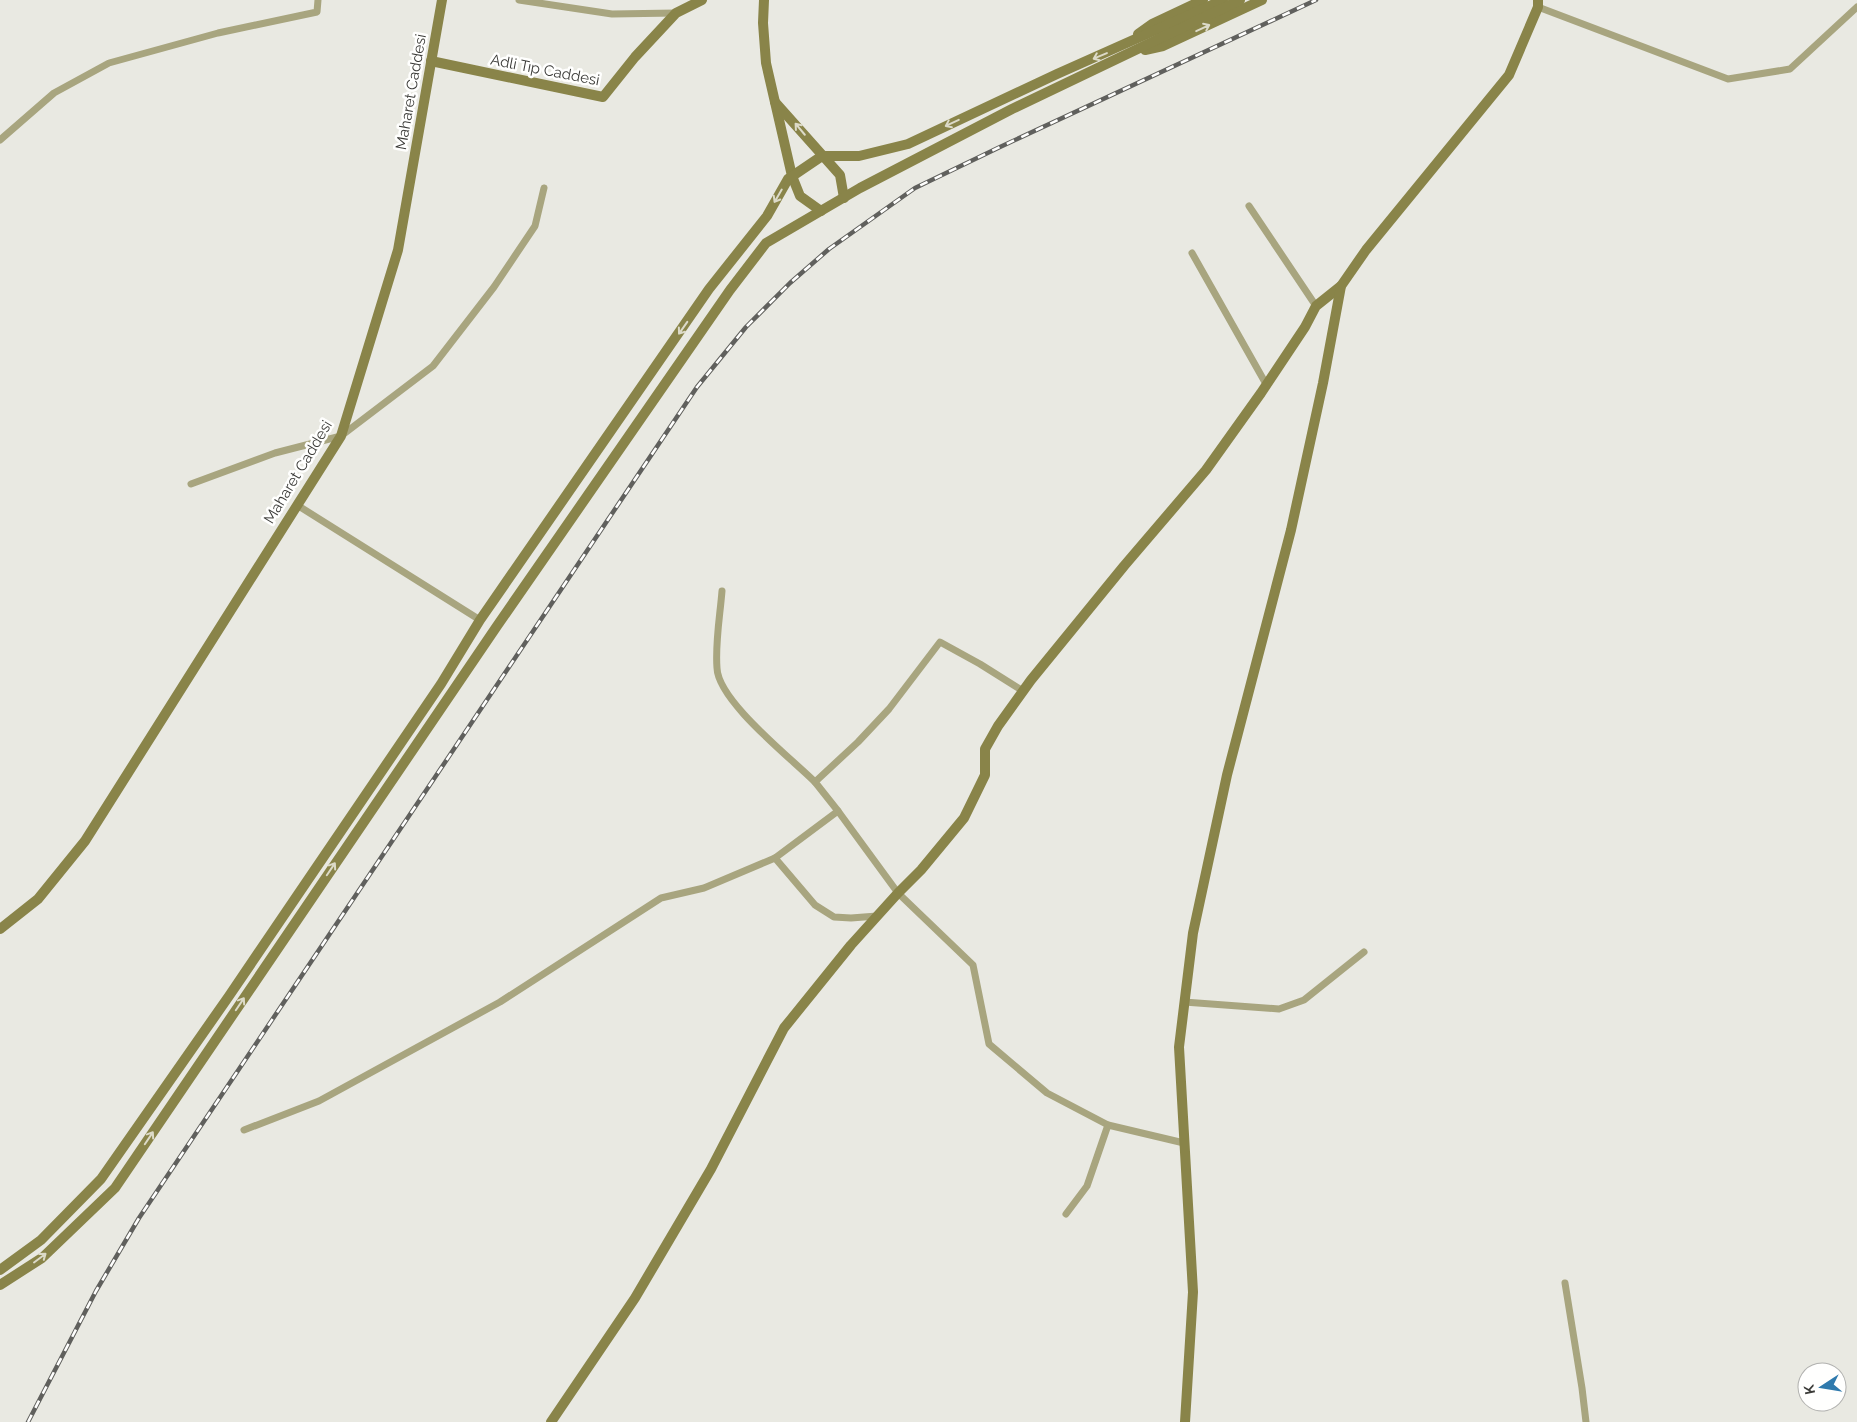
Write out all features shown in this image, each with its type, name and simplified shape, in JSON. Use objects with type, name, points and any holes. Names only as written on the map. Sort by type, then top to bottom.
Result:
[{"type":"street","points":[[0,140],[54,93],[109,63],[218,33],[317,12],[318,0]]},
{"type":"street","name":"Maharet Caddesi","points":[[0,929],[38,899],[85,841],[341,436],[398,250],[442,0]]},
{"type":"street","points":[[519,0],[612,14],[676,13]]},
{"type":"street","name":"Adli Tıp Caddesi","points":[[431,61],[603,97],[635,57],[676,13],[702,0]]},
{"type":"street","points":[[764,0],[763,23],[766,63],[792,176],[800,196],[821,211]]},
{"type":"street","points":[[1122,51],[1152,24],[1204,0]]},
{"type":"street","points":[[0,1285],[42,1258],[115,1188],[497,626],[730,290],[766,243],[844,198],[1122,51],[1224,0]]},
{"type":"street","points":[[0,1270],[41,1240],[100,1179],[229,996],[441,684],[480,620],[709,289],[767,216],[788,179],[822,156],[859,156],[908,144],[1057,74],[1122,51],[1240,0]]},
{"type":"street","points":[[1122,51],[1163,46],[1262,0]]},
{"type":"street","points":[[552,1422],[635,1298],[706,1178],[784,1028],[851,945],[898,892],[921,870],[964,818],[985,775],[985,750],[998,726],[1124,566],[1206,470],[1305,327],[1316,306],[1341,286],[1366,250],[1509,75],[1538,3],[1728,79],[1790,69],[1857,7]]},
{"type":"street","points":[[773,99],[840,175],[844,198]]},
{"type":"street","points":[[191,484],[274,453],[341,436],[433,366],[494,287],[535,226],[544,188]]},
{"type":"street","points":[[1249,206],[1316,306]]},
{"type":"street","points":[[1192,253],[1266,384]]},
{"type":"street","points":[[1185,1422],[1193,1292],[1179,1047],[1193,933],[1227,774],[1291,530],[1323,383],[1341,286]]},
{"type":"street","points":[[297,505],[480,620]]},
{"type":"street","points":[[722,591],[716,670],[728,697],[815,782],[898,892],[973,965],[989,1044],[1047,1093],[1108,1125],[1184,1143]]},
{"type":"street","points":[[815,782],[858,742],[889,709],[940,642],[1024,691]]},
{"type":"street","points":[[244,1130],[320,1101],[500,1002],[661,898],[704,888],[775,858],[838,811]]},
{"type":"street","points":[[775,858],[815,905],[834,917],[877,916]]},
{"type":"street","points":[[1184,1002],[1279,1009],[1304,1000],[1364,952]]},
{"type":"street","points":[[1066,1214],[1087,1186],[1108,1125]]},
{"type":"street","points":[[1565,1283],[1586,1422]]},
{"type":"railway","points":[[28,1422],[96,1291],[139,1218],[697,387],[746,327],[790,283],[829,249],[915,188],[1316,0]]}]
